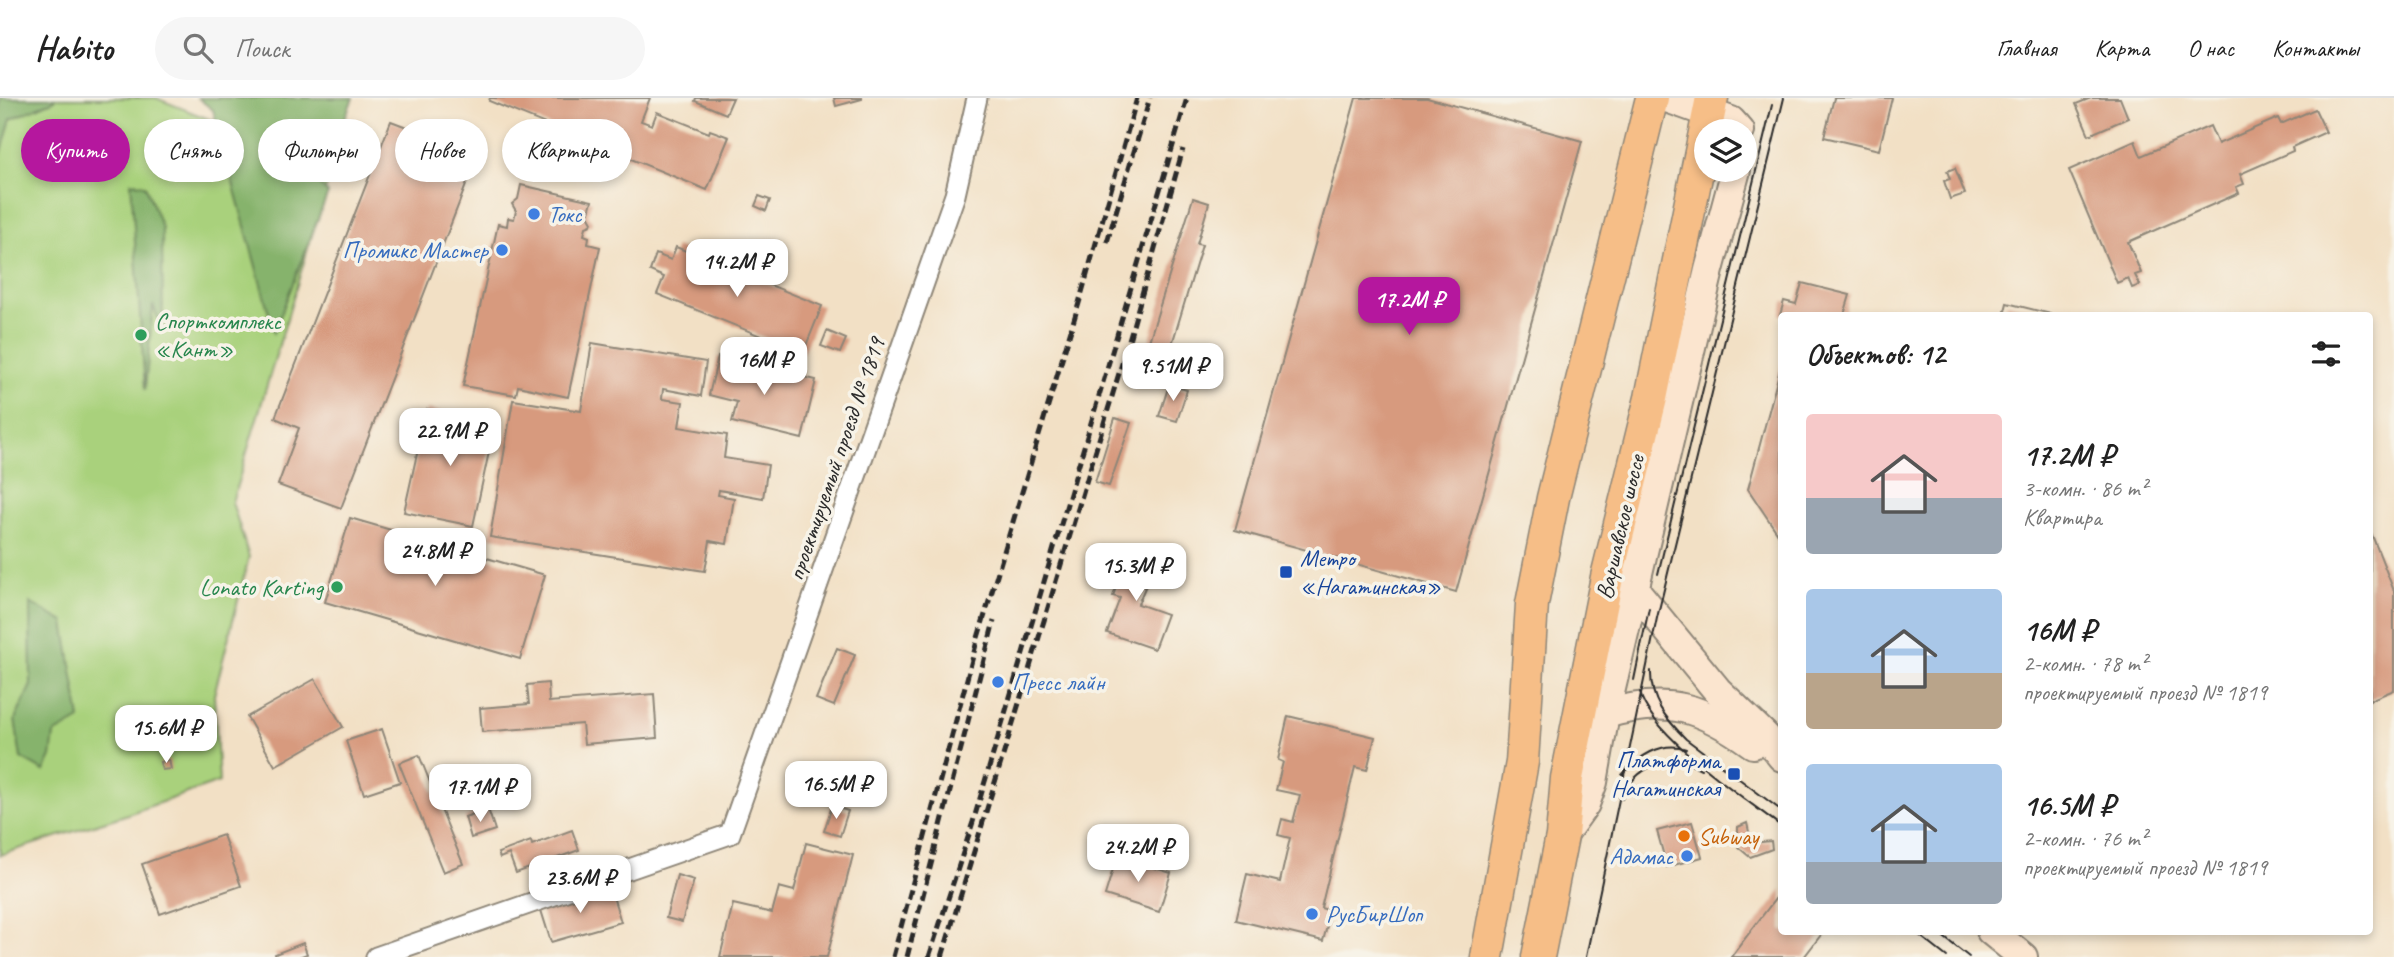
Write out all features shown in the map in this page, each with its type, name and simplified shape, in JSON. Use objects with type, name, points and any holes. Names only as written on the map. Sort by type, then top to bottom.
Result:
[{"type":"main road","points":[[1487,957],[1522,762],[1532,604],[1550,511],[1652,98]]},
{"type":"main road","name":"Варшавское шоссе","points":[[1538,957],[1562,836],[1567,778],[1621,584],[1650,398],[1710,105]]},
{"type":"street","name":"проектируемый проезд № 1819","points":[[376,957],[730,834],[955,195],[977,98]]},
{"type":"street","points":[[1667,98],[1710,105],[1728,119]]},
{"type":"street","points":[[1562,836],[1585,804],[1592,782],[1605,714],[1621,584],[1733,182]]},
{"type":"street","points":[[1621,584],[1717,690],[1778,752]]},
{"type":"street","points":[[1605,714],[1638,705],[1657,704],[1702,713],[1726,725],[1778,760]]},
{"type":"street","points":[[1996,935],[2023,957]]},
{"type":"green space","points":[[0,98],[55,100],[11,119],[0,158]]},
{"type":"green space","name":"Спорткомплекс «Кант»","points":[[156,98],[209,119],[144,119],[144,182],[244,182],[244,133],[258,139],[258,182],[328,182],[232,502],[249,557],[214,695],[219,782],[0,855],[0,100]]},
{"type":"green space","points":[[198,98],[353,98],[344,119],[258,119],[258,182],[317,182],[328,193],[274,332],[233,182],[244,182],[244,119],[215,119],[213,110]]},
{"type":"green space","points":[[131,182],[145,185],[162,228],[163,333],[153,305],[145,390]]},
{"type":"green space","points":[[30,603],[64,622],[80,719],[54,734],[51,757],[44,771],[21,758],[15,720],[31,685]]},
{"type":"building","points":[[490,98],[650,98],[641,121],[652,125],[657,112],[709,133],[710,130],[729,137],[707,190],[632,159],[632,119],[533,119],[489,101]]},
{"type":"building","points":[[696,98],[733,98],[726,114],[695,101]]},
{"type":"building","points":[[834,98],[862,98],[862,99],[836,106]]},
{"type":"building","points":[[1356,98],[1427,98],[1582,141],[1456,592],[1235,530]]},
{"type":"building","points":[[1834,98],[1892,98],[1879,150],[1824,137]]},
{"type":"building","points":[[2091,98],[2120,98],[2128,118],[2089,135],[2076,104]]},
{"type":"building","points":[[2315,109],[2326,132],[2292,147],[2293,151],[2240,174],[2244,184],[2236,187],[2239,193],[2128,242],[2141,273],[2135,275],[2140,285],[2132,288],[2128,278],[2117,283],[2069,170],[2135,141],[2141,156],[2210,126],[2218,144],[2278,118],[2281,124]]},
{"type":"building","points":[[391,121],[395,123],[395,182],[467,182],[341,508],[278,485],[299,428],[275,418],[367,182],[381,182],[381,147]]},
{"type":"building","points":[[1955,168],[1965,194],[1950,199],[1944,181],[1950,179],[1947,171]]},
{"type":"building","points":[[521,185],[592,201],[588,215],[592,222],[586,227],[584,235],[589,237],[588,244],[600,247],[568,397],[518,386],[516,395],[463,386],[498,224],[507,226],[508,218],[514,219],[516,211],[512,204],[518,199]]},
{"type":"building","points":[[759,196],[770,200],[766,211],[755,206]]},
{"type":"building","points":[[1193,198],[1209,203],[1197,244],[1202,245],[1169,354],[1147,348]]},
{"type":"building","points":[[676,247],[822,306],[803,353],[657,294],[664,277],[650,271],[656,254],[671,260]]},
{"type":"building","points":[[1802,283],[1850,295],[1845,312],[1781,312],[1784,301],[1796,304]]},
{"type":"building","points":[[2007,303],[2043,312],[2005,312]]},
{"type":"building","points":[[827,331],[846,339],[840,353],[821,346]]},
{"type":"building","points":[[592,343],[706,362],[701,396],[663,389],[662,399],[683,402],[679,427],[727,435],[724,458],[768,465],[763,498],[719,490],[718,495],[734,498],[727,544],[710,541],[705,571],[490,537],[513,400],[581,411]]},
{"type":"building","points":[[718,357],[816,380],[802,439],[732,422],[737,402],[709,395]]},
{"type":"building","points":[[1778,377],[1778,534],[1748,489]]},
{"type":"building","points":[[1169,385],[1187,390],[1177,421],[1159,416]]},
{"type":"building","points":[[427,409],[495,424],[473,526],[404,512]]},
{"type":"building","points":[[1115,418],[1131,423],[1109,486],[1095,482]]},
{"type":"building","points":[[350,518],[545,575],[520,659],[325,602]]},
{"type":"building","points":[[2373,538],[2394,591],[2394,690],[2373,699]]},
{"type":"building","points":[[1131,547],[1158,557],[1138,604],[1167,614],[1154,649],[1107,633],[1120,598],[1113,596]]},
{"type":"building","points":[[837,648],[855,655],[834,706],[816,699]]},
{"type":"building","points":[[315,679],[343,727],[275,766],[247,717]]},
{"type":"building","points":[[548,683],[549,702],[654,694],[657,738],[584,744],[582,724],[482,732],[480,708],[529,704],[527,685]]},
{"type":"building","points":[[1288,716],[1375,737],[1367,770],[1355,767],[1321,908],[1331,911],[1323,941],[1236,920],[1247,874],[1280,882],[1290,838],[1278,835],[1282,819],[1293,822],[1300,795],[1276,790],[1283,762],[1278,760]]},
{"type":"building","points":[[382,729],[400,782],[364,794],[346,741]]},
{"type":"building","points":[[419,755],[463,864],[443,872],[399,763]]},
{"type":"building","points":[[169,760],[171,769],[162,770],[160,762]]},
{"type":"building","points":[[832,806],[848,811],[840,836],[824,831]]},
{"type":"building","points":[[488,809],[495,830],[471,838],[465,817]]},
{"type":"building","points":[[1692,822],[1702,857],[1667,867],[1657,831]]},
{"type":"building","points":[[1747,823],[1751,841],[1771,841],[1772,849],[1750,857],[1738,847],[1738,827]]},
{"type":"building","points":[[572,830],[579,850],[516,873],[509,854],[500,858],[498,853],[531,841],[532,845]]},
{"type":"building","points":[[223,835],[241,886],[160,914],[142,864]]},
{"type":"building","points":[[806,843],[853,855],[827,957],[720,957],[733,904],[772,913],[779,887],[794,891]]},
{"type":"building","points":[[1117,856],[1171,873],[1159,912],[1105,895]]},
{"type":"building","points":[[677,875],[694,880],[682,922],[666,918]]},
{"type":"building","points":[[610,887],[621,922],[551,942],[540,907]]},
{"type":"building","points":[[1778,895],[1778,935],[1821,935],[1804,957],[1731,957]]},
{"type":"building","points":[[303,943],[307,954],[299,957],[276,957],[275,954]]},
{"type":"tram line","points":[[1586,957],[1657,618],[1784,98]]},
{"type":"tram line","points":[[1658,574],[1772,105]]},
{"type":"tram line","points":[[1634,680],[1649,608]]},
{"type":"tram line","points":[[1651,671],[1656,700],[1679,732],[1778,808]]},
{"type":"tram line","points":[[1640,692],[1647,709],[1679,746],[1778,824]]},
{"type":"tram line","points":[[1622,775],[1650,752],[1668,747],[1686,749]]},
{"type":"tram line","points":[[1622,799],[1635,778],[1655,765],[1677,762],[1701,769]]},
{"type":"tram line","points":[[1919,935],[1947,957]]},
{"type":"tram line","points":[[1941,935],[1969,957]]},
{"type":"railway","points":[[893,957],[977,641],[1079,303],[1137,98]]},
{"type":"railway","points":[[1107,242],[1150,98]]},
{"type":"railway","points":[[929,957],[973,822],[1187,98]]},
{"type":"railway","points":[[942,957],[1127,347],[1183,149]]},
{"type":"railway","points":[[907,957],[994,621]]},
{"type":"place","name":"Токс","points":[[534,214]]},
{"type":"place","name":"Промикс Мастер","points":[[502,250]]},
{"type":"place","name":"Спорткомплекс «Кант»","points":[[141,335]]},
{"type":"place","name":"Метро «Нагатинская»","points":[[1286,572]]},
{"type":"place","name":"Lonato Karting","points":[[337,587]]},
{"type":"place","name":"Пресс лайн","points":[[998,682]]},
{"type":"place","name":"Платформа Нагатинская","points":[[1734,774]]},
{"type":"place","name":"Subway","points":[[1684,836]]},
{"type":"place","name":"Адамас","points":[[1687,856]]},
{"type":"place","name":"РусБирШоп","points":[[1312,914]]}]
